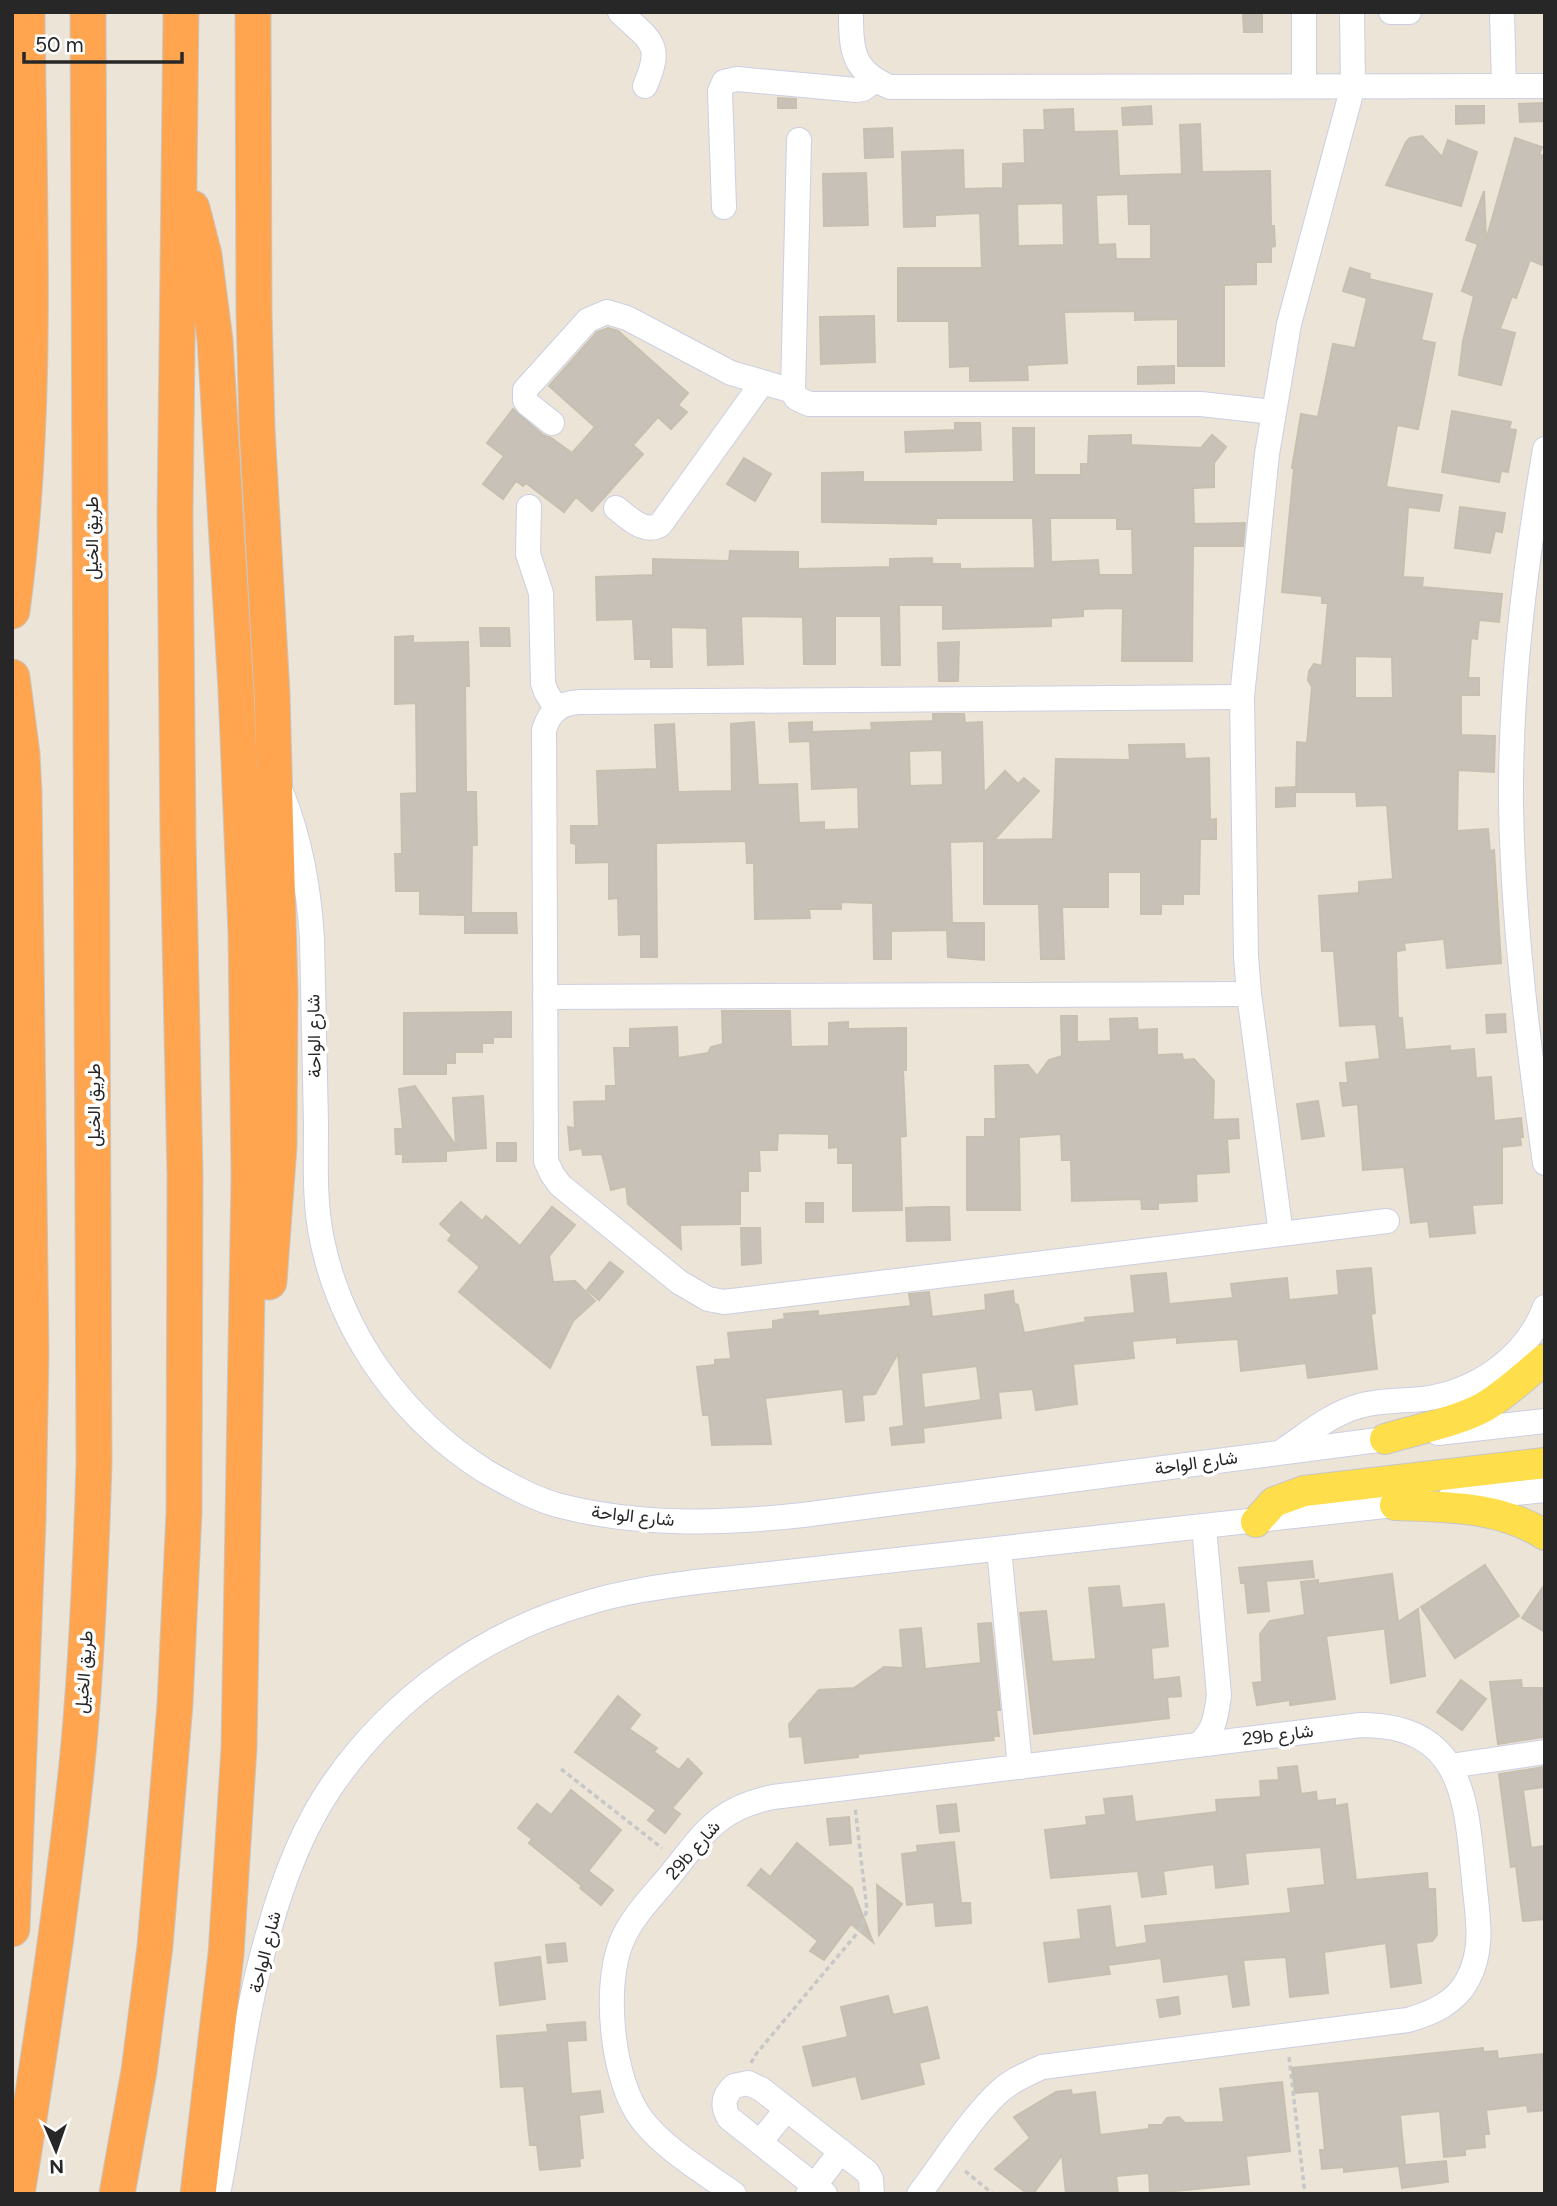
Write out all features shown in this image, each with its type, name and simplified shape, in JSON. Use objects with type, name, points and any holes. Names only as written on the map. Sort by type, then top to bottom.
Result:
[{"type":"highway","points":[[12,611],[23,525],[29,421],[27,12]]},
{"type":"highway","name":"طريق الخيل","points":[[18,2194],[52,1969],[77,1762],[86,1650],[94,1476],[93,719],[88,12]]},
{"type":"highway","points":[[117,2194],[141,2058],[155,1947],[175,1704],[184,1513],[186,1175],[175,517],[181,12]]},
{"type":"highway","points":[[246,1420],[266,1312],[279,1147],[280,992],[272,693],[257,428],[253,12]]},
{"type":"highway","points":[[181,173],[201,244],[211,297],[236,690],[248,1055],[246,1420],[239,1748],[234,1851],[217,2044],[198,2194]]},
{"type":"highway","points":[[12,677],[22,754],[31,1353],[28,1521],[12,1929]]},
{"type":"highway","points":[[12,2120],[18,2194]]},
{"type":"main road","points":[[1384,1439],[1483,1408],[1545,1359]]},
{"type":"main road","points":[[1256,1522],[1274,1502],[1304,1492],[1545,1463]]},
{"type":"main road","points":[[1395,1505],[1457,1507],[1485,1511],[1529,1524],[1545,1535]]},
{"type":"street","points":[[620,12],[654,47],[654,64],[645,86]]},
{"type":"street","points":[[851,12],[854,56],[862,70],[874,81],[890,87],[1545,86]]},
{"type":"street","points":[[1304,12],[1304,86]]},
{"type":"street","points":[[1281,1234],[1249,993],[1244,919],[1242,697],[1273,412],[1289,324],[1353,86],[1352,12]]},
{"type":"street","points":[[1391,12],[1409,12]]},
{"type":"street","points":[[1502,12],[1504,86]]},
{"type":"street","points":[[724,207],[720,91],[724,82],[737,79],[856,90],[863,89],[874,81]]},
{"type":"street","points":[[799,140],[801,398]]},
{"type":"street","points":[[552,423],[528,404],[525,390],[588,320],[607,312],[627,318],[716,367],[801,398],[1201,404],[1273,412]]},
{"type":"street","points":[[616,508],[644,528],[656,528],[660,525],[762,383]]},
{"type":"street","points":[[1545,449],[1520,622],[1512,740],[1511,803],[1513,865],[1524,993],[1545,1163]]},
{"type":"street","points":[[528,507],[528,554],[541,593],[543,683],[545,692],[556,708]]},
{"type":"street","points":[[1242,697],[580,702],[556,708],[547,718],[544,730],[546,1161],[552,1174],[571,1195],[679,1282],[708,1299],[724,1302],[1387,1221]]},
{"type":"street","name":"شارع الواحة","points":[[274,774],[290,813],[302,855],[309,897],[313,953],[317,1211],[328,1267],[336,1290],[357,1336],[387,1382],[426,1425],[472,1462],[526,1493],[554,1504],[635,1518],[719,1522],[803,1515],[1281,1452],[1545,1421]]},
{"type":"street","points":[[545,997],[1249,993]]},
{"type":"street","points":[[1281,1452],[1346,1410],[1379,1402],[1436,1396],[1473,1384],[1495,1371],[1526,1342],[1545,1307]]},
{"type":"street","name":"شارع الواحة","points":[[218,2194],[267,1935],[288,1873],[316,1814],[332,1785],[376,1731],[428,1684],[486,1644],[551,1615],[610,1596],[739,1576],[1545,1490]]},
{"type":"street","points":[[1198,1745],[1212,1731],[1219,1695],[1204,1527]]},
{"type":"street","points":[[999,1549],[1020,1767]]},
{"type":"street","points":[[1219,1695],[1234,1724],[1253,1738]]},
{"type":"street","name":"29b شارع","points":[[734,2194],[660,2139],[642,2121],[629,2099],[620,2074],[611,1999],[613,1970],[621,1942],[636,1918],[708,1829],[727,1813],[749,1802],[1361,1725],[1382,1725],[1421,1738],[1450,1766],[1466,1808],[1480,1937],[1476,1961],[1466,1982],[1451,2000],[1431,2013],[1408,2020],[1042,2067],[1000,2090],[919,2194]]},
{"type":"street","points":[[1450,1766],[1545,1752]]},
{"type":"street","points":[[841,2151],[816,2191],[729,2118],[724,2105],[728,2092],[741,2083],[756,2085],[841,2151],[867,2172],[871,2179],[872,2194]]},
{"type":"street","points":[[760,2142],[787,2109]]},
{"type":"path","points":[[561,1769],[681,1862]]},
{"type":"path","points":[[748,2083],[756,2054],[859,1931],[864,1921],[866,1898],[853,1788]]},
{"type":"path","points":[[1287,2035],[1305,2194]]},
{"type":"path","points":[[947,2157],[993,2194]]},
{"type":"building","points":[[1243,14],[1262,14],[1262,32],[1244,32]]},
{"type":"building","points":[[778,98],[796,99],[796,108],[778,108]]},
{"type":"building","points":[[1545,103],[1545,121],[1520,122],[1519,104]]},
{"type":"building","points":[[1151,106],[1152,124],[1123,125],[1122,108]]},
{"type":"building","points":[[1456,106],[1484,106],[1484,123],[1456,124]]},
{"type":"building","points":[[1073,109],[1074,132],[1117,131],[1119,176],[1182,174],[1180,125],[1200,124],[1202,172],[1270,171],[1271,226],[1274,226],[1275,246],[1271,247],[1271,262],[1256,262],[1256,284],[1224,285],[1224,366],[1178,366],[1178,319],[1135,320],[1135,311],[1064,312],[1067,363],[1027,365],[1028,380],[970,381],[970,366],[950,367],[949,321],[898,321],[898,268],[982,268],[980,213],[935,215],[935,226],[904,227],[902,152],[963,150],[964,189],[1003,188],[1003,164],[1025,163],[1024,130],[1045,130],[1044,110]],"holes":[[[1128,194],[1129,224],[1151,224],[1151,259],[1116,259],[1115,244],[1098,245],[1096,195]],[[1063,203],[1064,245],[1018,246],[1017,204]]]},
{"type":"building","points":[[892,128],[893,157],[865,158],[864,129]]},
{"type":"building","points":[[1422,136],[1442,157],[1448,140],[1477,152],[1461,206],[1386,185],[1406,142],[1410,138]]},
{"type":"building","points":[[1515,138],[1542,147],[1539,154],[1545,157],[1545,266],[1530,260],[1516,298],[1512,296],[1500,329],[1515,333],[1501,385],[1459,375],[1463,341],[1474,296],[1462,291],[1478,244],[1466,240],[1484,191],[1486,240]]},
{"type":"building","points":[[866,173],[868,225],[824,226],[823,174]]},
{"type":"building","points":[[1350,268],[1370,274],[1369,279],[1432,294],[1421,340],[1435,343],[1418,429],[1397,425],[1386,487],[1442,495],[1439,511],[1408,507],[1403,577],[1423,578],[1422,587],[1502,594],[1499,622],[1479,620],[1477,639],[1471,638],[1468,678],[1479,678],[1479,695],[1461,695],[1461,735],[1495,736],[1494,772],[1458,770],[1457,831],[1488,829],[1490,851],[1494,850],[1501,963],[1447,968],[1444,939],[1404,943],[1405,950],[1397,951],[1396,954],[1398,1018],[1402,1018],[1405,1050],[1450,1046],[1450,1051],[1474,1049],[1476,1078],[1491,1077],[1494,1121],[1521,1118],[1521,1145],[1502,1147],[1502,1203],[1472,1205],[1475,1233],[1430,1237],[1428,1221],[1411,1223],[1404,1167],[1363,1170],[1358,1104],[1343,1106],[1340,1083],[1348,1083],[1346,1063],[1380,1059],[1376,1024],[1340,1026],[1334,951],[1322,951],[1319,896],[1359,893],[1359,882],[1393,879],[1387,805],[1357,806],[1356,792],[1296,792],[1297,742],[1307,743],[1312,687],[1308,680],[1309,671],[1314,664],[1322,666],[1328,603],[1322,603],[1322,596],[1282,592],[1292,468],[1301,414],[1318,417],[1333,344],[1355,348],[1367,298],[1343,291]],"holes":[[[1355,656],[1392,657],[1393,698],[1355,698]]]},
{"type":"building","points":[[874,316],[875,362],[821,364],[820,317]]},
{"type":"building","points":[[608,328],[618,331],[688,393],[678,405],[687,412],[671,429],[658,417],[633,445],[643,454],[592,511],[576,497],[564,512],[526,483],[523,486],[516,481],[503,499],[483,484],[504,456],[487,443],[513,409],[543,435],[572,453],[595,427],[549,386],[597,332]]},
{"type":"building","points":[[1174,366],[1174,383],[1138,384],[1138,367]]},
{"type":"building","points":[[1452,411],[1511,422],[1509,429],[1516,430],[1508,472],[1501,471],[1499,482],[1442,472]]},
{"type":"building","points":[[955,423],[980,423],[981,450],[906,452],[905,432],[955,430]]},
{"type":"building","points":[[1013,428],[1034,428],[1034,475],[1081,475],[1081,464],[1088,464],[1089,436],[1131,435],[1131,445],[1201,448],[1212,435],[1226,447],[1214,463],[1214,487],[1193,488],[1194,524],[1245,523],[1243,546],[1193,546],[1192,661],[1122,661],[1123,608],[1083,609],[1083,616],[1051,618],[1051,626],[943,629],[943,605],[899,605],[900,665],[882,665],[881,616],[835,616],[835,664],[804,664],[803,617],[741,616],[743,664],[708,665],[707,628],[671,627],[672,667],[651,667],[651,659],[635,659],[633,619],[597,620],[596,577],[653,575],[653,559],[729,561],[730,551],[798,552],[798,569],[890,567],[890,559],[932,558],[932,564],[960,564],[960,569],[1035,568],[1033,518],[936,518],[936,524],[822,522],[822,473],[863,472],[863,482],[1014,482]],"holes":[[[1050,518],[1117,518],[1117,529],[1132,529],[1133,575],[1099,575],[1098,560],[1051,562]]]},
{"type":"building","points":[[744,458],[771,474],[755,501],[727,484]]},
{"type":"building","points":[[1460,507],[1505,513],[1502,532],[1495,531],[1490,553],[1455,548]]},
{"type":"building","points":[[480,628],[509,628],[510,646],[481,646]]},
{"type":"building","points":[[413,636],[413,643],[468,642],[469,686],[465,686],[466,792],[476,792],[477,845],[472,845],[471,913],[516,913],[517,933],[465,933],[465,915],[420,914],[420,891],[396,891],[395,854],[402,854],[401,794],[417,793],[416,703],[395,704],[395,637]]},
{"type":"building","points":[[959,642],[958,681],[939,681],[938,643]]},
{"type":"building","points":[[933,714],[964,714],[965,723],[982,722],[984,793],[1005,771],[1018,784],[1024,778],[1039,791],[994,840],[1053,839],[1056,759],[1130,760],[1129,745],[1184,744],[1185,759],[1209,758],[1210,820],[1216,819],[1216,839],[1200,839],[1199,894],[1183,894],[1183,904],[1161,904],[1161,914],[1141,914],[1141,872],[1108,872],[1108,907],[1062,907],[1064,959],[1041,959],[1039,904],[984,904],[984,841],[950,842],[952,923],[984,923],[984,960],[948,957],[947,930],[891,931],[891,959],[874,959],[873,903],[841,902],[841,909],[809,909],[810,918],[755,919],[754,863],[747,863],[746,841],[656,843],[657,957],[641,957],[641,934],[619,935],[618,898],[609,899],[609,862],[576,863],[576,844],[571,843],[571,826],[599,826],[597,771],[657,769],[655,725],[674,724],[678,792],[732,791],[731,724],[754,722],[758,785],[797,784],[799,823],[824,822],[824,830],[859,829],[858,787],[812,789],[810,741],[790,742],[789,723],[812,722],[812,732],[872,730],[871,723],[933,721]],"holes":[[[942,750],[943,785],[910,786],[909,751]]]},
{"type":"building","points":[[1295,787],[1295,806],[1276,807],[1276,788]]},
{"type":"building","points":[[722,1011],[790,1011],[791,1047],[829,1046],[829,1023],[848,1022],[848,1029],[906,1028],[906,1070],[903,1070],[906,1136],[900,1137],[902,1210],[853,1211],[853,1163],[838,1163],[838,1147],[829,1148],[829,1134],[778,1133],[777,1150],[759,1150],[760,1171],[748,1171],[748,1191],[740,1191],[740,1224],[680,1225],[681,1249],[628,1204],[626,1186],[611,1190],[602,1154],[583,1155],[582,1148],[570,1150],[568,1127],[575,1128],[574,1102],[606,1101],[606,1086],[616,1086],[614,1048],[630,1048],[630,1029],[677,1027],[678,1058],[708,1053],[711,1047],[723,1044]]},
{"type":"building","points":[[511,1012],[511,1037],[493,1037],[493,1043],[482,1043],[482,1052],[455,1052],[455,1063],[446,1063],[446,1074],[404,1074],[404,1013]]},
{"type":"building","points":[[1505,1014],[1506,1032],[1487,1033],[1486,1015]]},
{"type":"building","points":[[1061,1016],[1077,1016],[1077,1042],[1111,1041],[1110,1019],[1137,1018],[1138,1030],[1157,1029],[1157,1055],[1182,1054],[1183,1060],[1194,1059],[1214,1081],[1213,1120],[1238,1119],[1239,1138],[1227,1139],[1229,1172],[1196,1174],[1197,1201],[1158,1203],[1158,1209],[1142,1209],[1141,1199],[1072,1201],[1071,1160],[1062,1160],[1061,1134],[1019,1137],[1020,1210],[967,1210],[967,1137],[985,1137],[985,1119],[996,1119],[995,1066],[1028,1065],[1037,1076],[1049,1060],[1062,1056]]},
{"type":"building","points":[[415,1086],[456,1146],[453,1098],[483,1096],[486,1148],[446,1151],[446,1161],[403,1162],[403,1154],[396,1154],[395,1129],[403,1129],[399,1089]]},
{"type":"building","points":[[1318,1101],[1324,1136],[1302,1139],[1297,1104]]},
{"type":"building","points":[[497,1143],[516,1143],[516,1161],[497,1161]]},
{"type":"building","points":[[461,1202],[482,1221],[486,1216],[520,1246],[552,1207],[575,1225],[549,1256],[553,1282],[575,1281],[595,1301],[573,1321],[550,1368],[459,1292],[480,1267],[448,1240],[452,1235],[440,1224]]},
{"type":"building","points":[[806,1203],[823,1203],[823,1222],[806,1222]]},
{"type":"building","points":[[949,1207],[950,1240],[907,1241],[906,1208]]},
{"type":"building","points":[[741,1228],[760,1228],[761,1263],[742,1265]]},
{"type":"building","points":[[610,1262],[623,1272],[599,1300],[587,1290]]},
{"type":"building","points":[[1371,1268],[1375,1313],[1371,1314],[1377,1369],[1308,1378],[1306,1363],[1241,1371],[1238,1339],[1177,1343],[1177,1337],[1132,1341],[1134,1358],[1073,1364],[1077,1404],[1036,1410],[1033,1389],[998,1392],[1001,1418],[923,1428],[924,1442],[892,1445],[890,1428],[904,1426],[898,1353],[875,1394],[862,1395],[864,1420],[846,1422],[843,1389],[765,1398],[771,1444],[712,1445],[709,1415],[703,1415],[697,1367],[715,1365],[715,1360],[731,1359],[728,1333],[773,1329],[773,1321],[785,1319],[784,1314],[818,1311],[818,1316],[911,1306],[909,1294],[929,1292],[932,1317],[986,1310],[985,1295],[1013,1291],[1024,1333],[1086,1322],[1085,1318],[1135,1313],[1131,1276],[1166,1273],[1169,1304],[1233,1298],[1231,1284],[1287,1278],[1289,1300],[1339,1295],[1337,1271]],"holes":[[[977,1366],[981,1400],[924,1408],[921,1373]]]},
{"type":"building","points":[[1312,1561],[1314,1577],[1266,1581],[1269,1611],[1248,1613],[1245,1583],[1241,1583],[1239,1568]]},
{"type":"building","points":[[1485,1565],[1519,1616],[1455,1658],[1421,1607]]},
{"type":"building","points":[[1392,1574],[1398,1622],[1418,1609],[1425,1676],[1391,1683],[1385,1631],[1390,1628],[1326,1636],[1335,1699],[1290,1705],[1290,1700],[1257,1705],[1253,1683],[1262,1682],[1260,1634],[1270,1621],[1305,1615],[1301,1582],[1318,1580],[1318,1584]]},
{"type":"building","points":[[1545,1584],[1545,1632],[1522,1618]]},
{"type":"building","points":[[1119,1586],[1122,1608],[1164,1604],[1168,1646],[1151,1648],[1153,1680],[1179,1677],[1181,1696],[1167,1697],[1169,1718],[1034,1734],[1020,1613],[1046,1611],[1052,1662],[1096,1659],[1089,1588]]},
{"type":"building","points":[[991,1623],[1000,1710],[996,1710],[999,1736],[993,1736],[994,1740],[858,1754],[858,1757],[805,1763],[802,1736],[790,1737],[789,1724],[819,1690],[854,1688],[884,1667],[903,1668],[900,1630],[921,1628],[925,1669],[981,1663],[978,1624]]},
{"type":"building","points":[[1461,1680],[1486,1699],[1462,1730],[1437,1712]]},
{"type":"building","points":[[1521,1680],[1522,1688],[1542,1688],[1545,1734],[1542,1737],[1498,1744],[1490,1682]]},
{"type":"building","points":[[618,1696],[640,1715],[629,1729],[657,1748],[654,1752],[679,1770],[688,1759],[702,1773],[672,1808],[680,1814],[665,1833],[648,1820],[656,1810],[575,1752]]},
{"type":"building","points":[[1297,1766],[1301,1794],[1316,1792],[1317,1801],[1335,1799],[1335,1806],[1347,1804],[1356,1880],[1427,1873],[1428,1889],[1435,1889],[1437,1935],[1432,1941],[1416,1943],[1421,1983],[1391,1987],[1386,1943],[1324,1952],[1328,1993],[1290,1997],[1286,1957],[1243,1960],[1249,2005],[1233,2007],[1228,1974],[1164,1982],[1161,1958],[1108,1965],[1110,1974],[1049,1982],[1044,1943],[1081,1939],[1078,1910],[1110,1906],[1115,1948],[1147,1943],[1145,1926],[1291,1913],[1288,1889],[1325,1885],[1321,1847],[1245,1853],[1248,1884],[1216,1888],[1214,1864],[1163,1871],[1166,1894],[1142,1897],[1138,1871],[1051,1878],[1045,1830],[1087,1825],[1086,1817],[1106,1815],[1104,1799],[1132,1796],[1135,1822],[1217,1812],[1216,1800],[1261,1797],[1260,1781],[1279,1780],[1278,1768]]},
{"type":"building","points":[[1545,1767],[1545,1787],[1523,1790],[1531,1848],[1545,1846],[1545,1919],[1523,1921],[1516,1866],[1511,1867],[1499,1774]]},
{"type":"building","points":[[571,1790],[621,1830],[588,1871],[613,1890],[601,1905],[529,1843],[532,1839],[518,1828],[537,1804],[551,1815]]},
{"type":"building","points":[[956,1804],[959,1831],[940,1833],[937,1806]]},
{"type":"building","points":[[849,1817],[851,1843],[830,1845],[827,1819]]},
{"type":"building","points":[[954,1842],[961,1903],[970,1903],[971,1923],[936,1926],[934,1902],[907,1905],[902,1854],[918,1852],[917,1846]]},
{"type":"building","points":[[797,1843],[852,1888],[873,1942],[851,1924],[824,1960],[810,1951],[818,1941],[748,1885],[761,1869],[770,1877]]},
{"type":"building","points":[[877,1885],[902,1904],[879,1935]]},
{"type":"building","points":[[565,1943],[567,1961],[548,1963],[546,1945]]},
{"type":"building","points":[[540,1957],[545,1999],[500,2005],[495,1963]]},
{"type":"building","points":[[888,1996],[893,2015],[927,2007],[939,2058],[919,2063],[924,2084],[862,2099],[856,2076],[813,2086],[803,2047],[848,2037],[841,2007]]},
{"type":"building","points":[[1178,1997],[1180,2014],[1160,2017],[1157,2000]]},
{"type":"building","points":[[585,2022],[586,2040],[567,2041],[571,2094],[600,2091],[603,2112],[579,2115],[583,2158],[579,2159],[580,2166],[540,2170],[537,2145],[530,2145],[524,2086],[501,2087],[497,2036],[548,2032],[547,2025]]},
{"type":"building","points":[[1483,2048],[1483,2052],[1497,2051],[1498,2059],[1542,2054],[1545,2110],[1528,2112],[1527,2105],[1486,2110],[1489,2134],[1484,2134],[1485,2147],[1465,2149],[1465,2155],[1444,2157],[1440,2111],[1400,2115],[1405,2165],[1446,2161],[1448,2182],[1402,2188],[1399,2166],[1344,2172],[1344,2167],[1322,2169],[1320,2150],[1325,2150],[1319,2091],[1295,2093],[1292,2068]]},
{"type":"building","points":[[1282,2082],[1290,2151],[1246,2156],[1249,2184],[1174,2191],[1174,2194],[1150,2194],[1149,2173],[1116,2176],[1118,2194],[1066,2194],[1062,2155],[1033,2194],[1028,2194],[995,2169],[1030,2138],[1014,2117],[1056,2092],[1071,2090],[1072,2095],[1095,2092],[1100,2135],[1149,2129],[1149,2125],[1162,2125],[1167,2118],[1179,2117],[1185,2123],[1224,2122],[1220,2089]]}]
